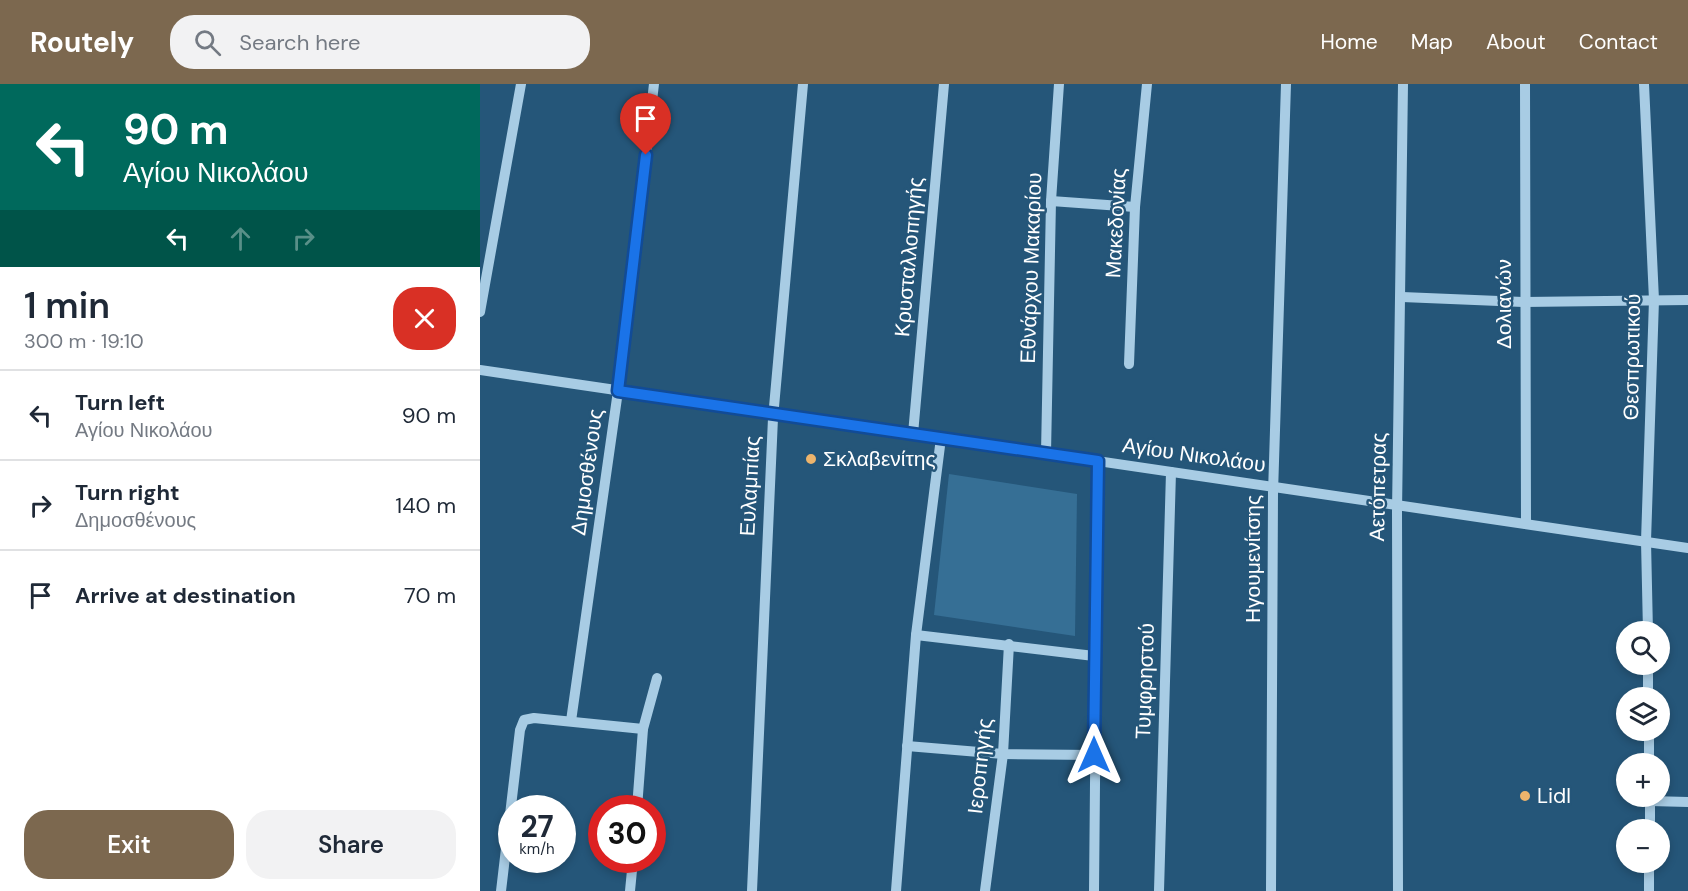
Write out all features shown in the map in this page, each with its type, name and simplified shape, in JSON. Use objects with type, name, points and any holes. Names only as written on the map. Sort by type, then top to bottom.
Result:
[{"type":"street","points":[[480,312],[521,84]]},
{"type":"street","name":"Δημοσθένους","points":[[571,721],[618,391],[654,84]]},
{"type":"street","name":"Ευλαμπίας","points":[[752,891],[773,413],[803,84]]},
{"type":"street","name":"Κρυσταλλοπηγής","points":[[913,434],[944,84]]},
{"type":"street","name":"Εθνάρχου Μακαρίου","points":[[1046,453],[1051,201],[1059,84]]},
{"type":"street","name":"Μακεδονίας","points":[[1129,364],[1135,207],[1147,84]]},
{"type":"street","name":"Ηγουμενίτσης","points":[[1271,891],[1273,487],[1286,84]]},
{"type":"street","name":"Αετόπετρας","points":[[1398,891],[1397,505],[1402,297],[1403,84]]},
{"type":"street","name":"Δολιανών","points":[[1525,84],[1523,302],[1526,524]]},
{"type":"street","name":"Θεσπρωτικού","points":[[1644,84],[1654,300],[1646,542],[1648,621]]},
{"type":"street","points":[[1051,201],[1135,207]]},
{"type":"street","points":[[1402,297],[1523,302],[1688,300]]},
{"type":"street","name":"Αγίου Νικολάου","points":[[480,370],[1688,548]]},
{"type":"street","points":[[896,891],[916,635],[941,438]]},
{"type":"street","points":[[1094,891],[1098,461]]},
{"type":"street","name":"Τυμφρηστού","points":[[1159,891],[1171,472]]},
{"type":"street","points":[[916,635],[1009,644],[1095,656]]},
{"type":"street","name":"Ιεροπηγής","points":[[985,891],[1003,754],[1009,644]]},
{"type":"street","points":[[638,795],[643,729],[657,678]]},
{"type":"street","points":[[501,891],[520,730],[524,720],[571,721],[643,729]]},
{"type":"street","points":[[907,746],[1003,754],[1094,755]]},
{"type":"street","points":[[1670,801],[1688,802]]},
{"type":"street","points":[[630,891],[632,873]]},
{"type":"street","points":[[1649,873],[1649,891]]},
{"type":"shaded area","points":[[949,474],[1077,494],[1075,636],[934,615]]},
{"type":"place","name":"Σκλαβενίτης","points":[[811,459]]},
{"type":"place","name":"Lidl","points":[[1525,796]]},
{"type":"route","points":[[646,155],[618,391],[1098,461],[1094,755]]}]
